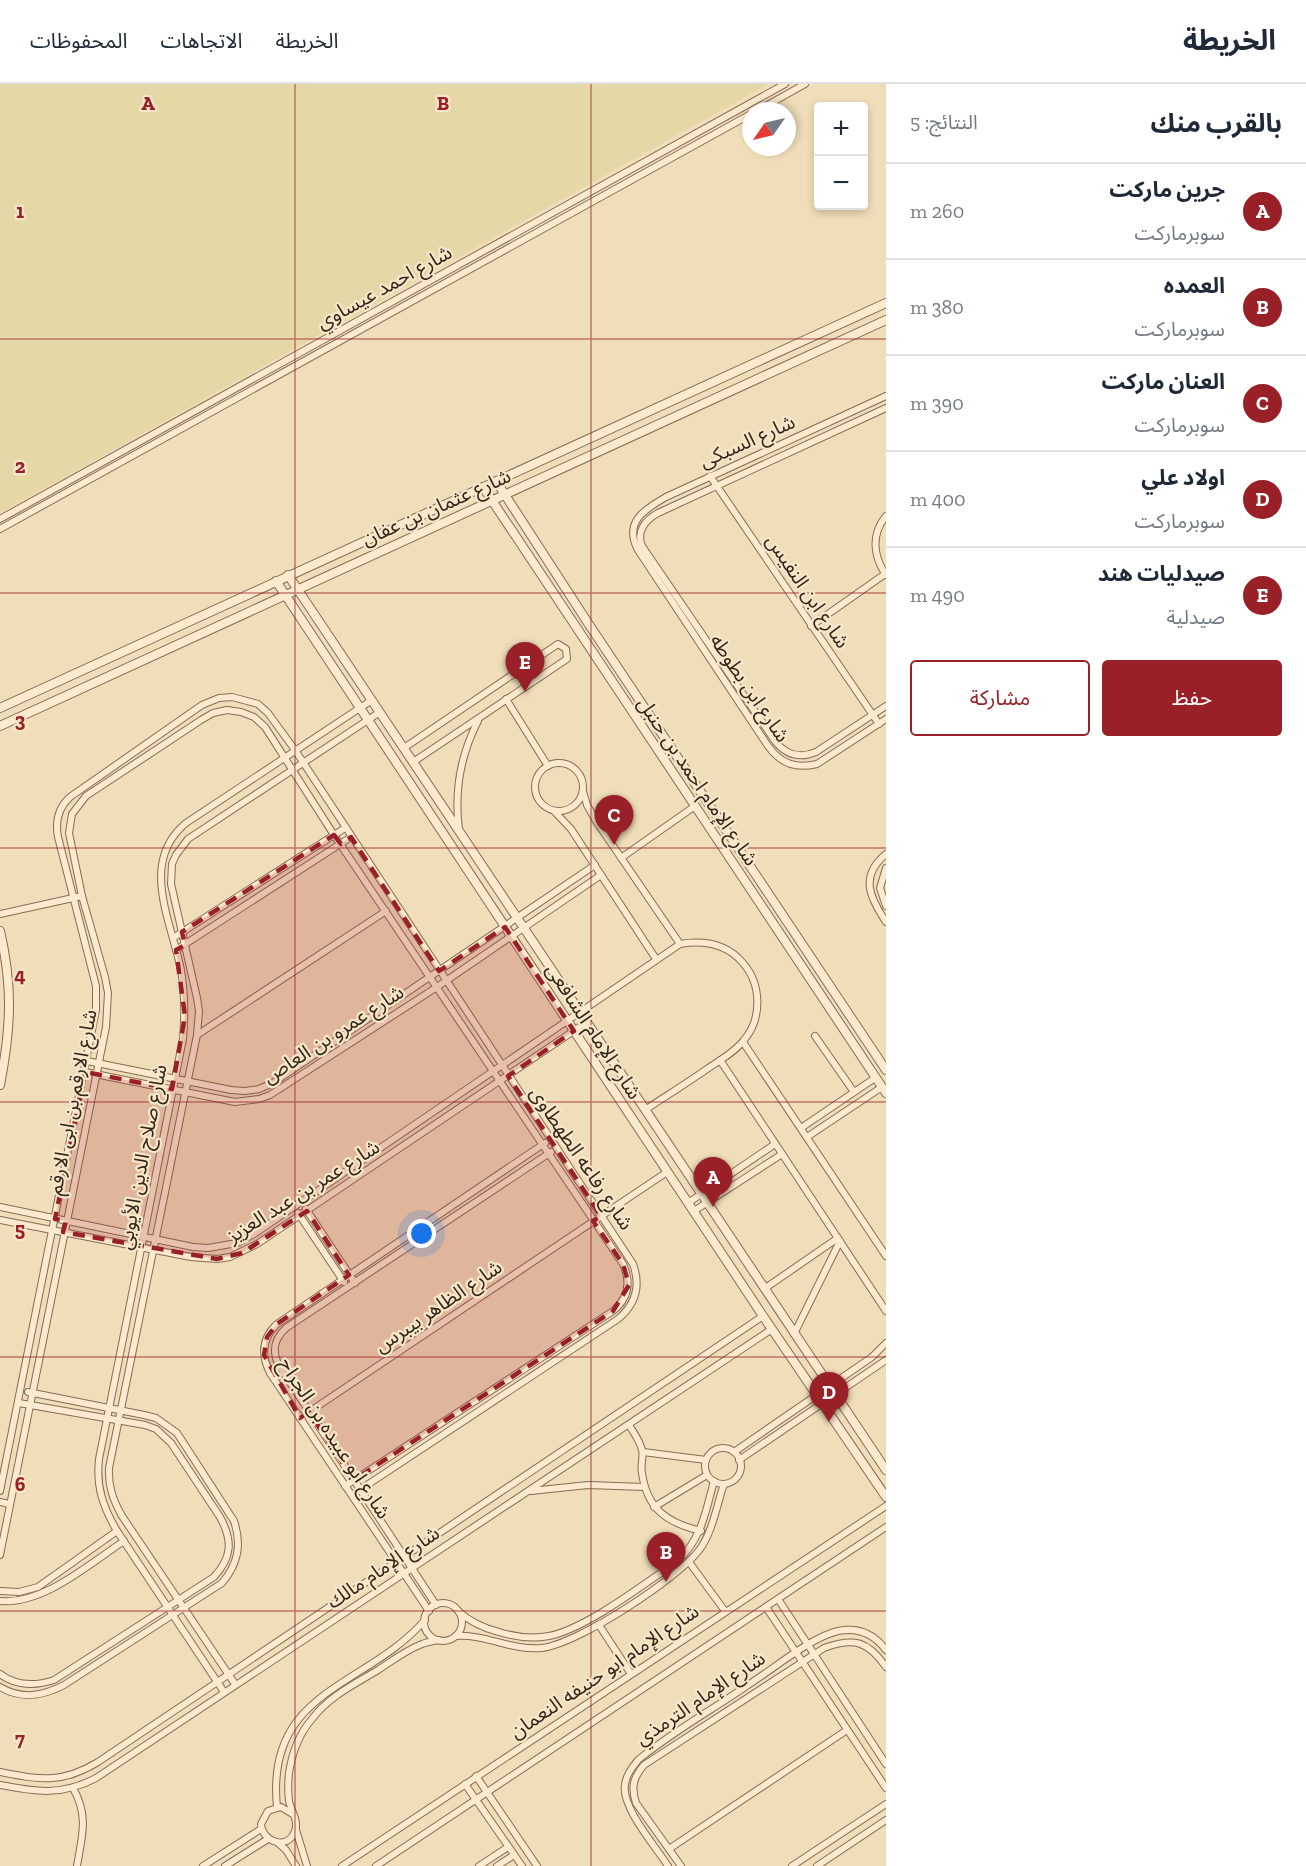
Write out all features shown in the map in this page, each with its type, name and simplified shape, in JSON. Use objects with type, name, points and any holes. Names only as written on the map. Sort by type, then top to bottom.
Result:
[{"type":"street","name":"شارع احمد عيساوي","points":[[0,519],[785,84]]},
{"type":"street","points":[[773,102],[805,84]]},
{"type":"street","name":"شارع احمد عيساوي","points":[[0,529],[742,119]]},
{"type":"street","points":[[597,189],[601,197]]},
{"type":"street","points":[[412,291],[416,299]]},
{"type":"street","name":"شارع عثمان بن عفان","points":[[0,708],[886,303]]},
{"type":"street","name":"شارع عثمان بن عفان","points":[[0,726],[886,320]]},
{"type":"street","name":"شارع السبكى","points":[[637,531],[638,518],[647,508],[710,476],[886,396]]},
{"type":"street","name":"شارع السبكى","points":[[637,531],[652,516],[886,408]]},
{"type":"street","name":"شارع ابن النفيس","points":[[710,476],[879,724]]},
{"type":"street","name":"شارع الإمام احمد بن حنبل","points":[[496,481],[886,1070]]},
{"type":"street","name":"شارع الإمام احمد بن حنبل","points":[[483,487],[884,1090]]},
{"type":"street","points":[[811,626],[886,575],[877,559],[875,543],[879,527],[886,516]]},
{"type":"street","name":"شارع ابن بطوطه","points":[[637,531],[642,546],[774,755],[794,766],[806,767],[817,764],[886,719]]},
{"type":"street","name":"شارع الإمام الشافعى","points":[[288,575],[829,1388],[886,1470]]},
{"type":"street","name":"شارع الإمام الشافعى","points":[[276,581],[822,1405],[886,1497]]},
{"type":"street","points":[[578,630],[588,623]]},
{"type":"street","points":[[588,645],[598,638]]},
{"type":"street","points":[[404,748],[558,644],[566,649],[567,658],[413,762]]},
{"type":"street","name":"شارع ابن بطوطه","points":[[706,647],[775,741],[789,754],[807,756],[816,752],[886,706]]},
{"type":"street","name":"شارع الارقم بن ابى الارقم","points":[[0,1491],[85,1072],[97,998],[56,827],[60,809],[70,797],[174,724],[202,705],[219,698],[232,697],[258,704],[268,713],[295,750]]},
{"type":"street","points":[[506,699],[548,766]]},
{"type":"street","name":"شارع صلاح الدين الأيوبي","points":[[224,1692],[117,1531],[106,1512],[98,1486],[99,1459],[183,1039],[184,993],[160,877],[162,856],[172,838],[186,823],[372,700]]},
{"type":"street","name":"شارع الارقم بن ابى الارقم","points":[[0,1555],[63,1232],[106,1027],[108,993],[82,896],[69,833],[72,814],[86,796],[213,713],[227,710],[254,717],[265,727],[285,757]]},
{"type":"street","name":"شارع صلاح الدين الأيوبي","points":[[235,1684],[122,1516],[112,1498],[110,1489],[109,1468],[188,1082],[199,1011],[171,884],[172,864],[188,838],[380,712]]},
{"type":"street","points":[[459,831],[457,812],[459,773],[470,736],[479,718]]},
{"type":"street","points":[[174,724],[181,734]]},
{"type":"street","name":"شارع رفاعه الطهطاوى","points":[[295,750],[633,1264],[638,1276],[638,1289],[634,1302],[618,1319],[352,1495]]},
{"type":"street","name":"شارع رفاعه الطهطاوى","points":[[285,757],[334,835],[628,1274],[626,1296],[613,1311],[345,1486]]},
{"type":"street","points":[[645,1110],[743,1042],[751,1030],[758,1003],[756,989],[752,976],[734,954],[722,947],[701,942],[680,944],[592,813],[582,778],[574,768],[561,763],[548,766],[538,776],[535,791],[542,804],[555,812],[571,829],[656,959]]},
{"type":"street","points":[[555,812],[574,807],[584,791]]},
{"type":"street","points":[[621,858],[695,806]]},
{"type":"street","points":[[173,938],[345,828]]},
{"type":"street","points":[[176,950],[351,837]]},
{"type":"street","points":[[886,854],[873,868],[869,886],[874,904],[886,922]]},
{"type":"street","name":"شارع عمرو بن العاص","points":[[87,1061],[245,1091],[266,1086],[595,865]]},
{"type":"street","points":[[886,868],[880,888],[886,906]]},
{"type":"street","name":"شارع عمرو بن العاص","points":[[85,1072],[235,1102],[270,1095],[446,981],[601,875]]},
{"type":"street","points":[[754,895],[765,889]]},
{"type":"street","points":[[0,914],[82,896]]},
{"type":"street","points":[[196,1035],[386,911]]},
{"type":"street","points":[[0,930],[7,960],[10,1006],[7,1050],[0,1085]]},
{"type":"street","name":"شارع عمر بن عبد العزيز","points":[[0,1207],[156,1240],[208,1248],[237,1243],[295,1207],[680,944]]},
{"type":"street","name":"شارع عمر بن عبد العزيز","points":[[0,1220],[154,1251],[204,1259],[230,1257],[257,1244],[587,1022]]},
{"type":"street","points":[[815,1036],[854,1092]]},
{"type":"street","points":[[852,1043],[863,1036]]},
{"type":"street","points":[[743,1042],[886,1256]]},
{"type":"street","points":[[720,1060],[886,1311]]},
{"type":"street","points":[[801,1128],[875,1078]]},
{"type":"street","points":[[807,1137],[884,1090]]},
{"type":"street","name":"شارع ابو عبيده بن الجراح","points":[[429,1611],[266,1364],[264,1346],[267,1337],[277,1324],[551,1139]]},
{"type":"street","points":[[688,1203],[775,1144]]},
{"type":"street","name":"شارع ابو عبيده بن الجراح","points":[[436,1605],[278,1364],[274,1355],[275,1345],[279,1335],[286,1328],[557,1148]]},
{"type":"street","points":[[694,1211],[782,1154]]},
{"type":"street","name":"شارع الظاهر بيبرس","points":[[300,1418],[667,1172]]},
{"type":"street","points":[[302,1202],[355,1283]]},
{"type":"street","points":[[295,1207],[348,1288]]},
{"type":"street","points":[[764,1289],[839,1240]]},
{"type":"street","points":[[794,1334],[839,1240]]},
{"type":"street","name":"شارع الإمام مالك","points":[[0,1772],[46,1780],[57,1779],[79,1773],[98,1762],[763,1316]]},
{"type":"street","name":"شارع الإمام مالك","points":[[0,1785],[49,1792],[73,1788],[96,1778],[772,1329]]},
{"type":"street","points":[[734,1452],[829,1388],[876,1354],[886,1343]]},
{"type":"street","points":[[739,1460],[886,1360]]},
{"type":"street","points":[[504,1381],[511,1390]]},
{"type":"street","points":[[0,1687],[8,1692],[25,1696],[44,1694],[64,1685],[222,1583],[231,1573],[237,1561],[238,1534],[234,1521],[177,1433],[156,1418],[21,1390]]},
{"type":"street","points":[[0,1674],[14,1682],[35,1684],[54,1680],[213,1577],[222,1568],[229,1545],[227,1530],[165,1435],[145,1425],[19,1403]]},
{"type":"street","points":[[629,1425],[643,1452],[641,1470],[644,1487],[654,1507],[683,1527],[700,1531]]},
{"type":"street","points":[[720,1448],[734,1452],[739,1460],[740,1469],[736,1478],[724,1484],[714,1481],[707,1475],[706,1460],[711,1452],[720,1448]]},
{"type":"street","points":[[643,1452],[706,1460]]},
{"type":"street","points":[[654,1507],[707,1475]]},
{"type":"street","points":[[277,1808],[276,1783],[280,1759],[288,1736],[302,1715],[319,1698],[403,1641],[425,1620],[429,1611],[436,1605],[450,1605],[475,1623],[504,1634],[526,1638],[558,1634],[594,1616],[678,1561],[693,1544],[700,1531],[714,1481]]},
{"type":"street","points":[[291,1813],[288,1788],[291,1763],[298,1740],[320,1709],[341,1693],[424,1643],[448,1640],[456,1636],[481,1637],[523,1648],[544,1648],[571,1640],[599,1625],[675,1575],[689,1562],[702,1547],[707,1536],[724,1484]]},
{"type":"street","points":[[528,1491],[588,1485],[644,1487]]},
{"type":"street","points":[[0,1502],[9,1504]]},
{"type":"street","name":"شارع الإمام ابو حنيفه النعمان","points":[[342,1866],[886,1506]]},
{"type":"street","name":"شارع الإمام ابو حنيفه النعمان","points":[[376,1866],[475,1798],[886,1527]]},
{"type":"street","points":[[0,1591],[20,1592],[38,1587],[117,1531]]},
{"type":"street","points":[[0,1601],[21,1601],[41,1595],[124,1542]]},
{"type":"street","points":[[689,1562],[725,1611]]},
{"type":"street","points":[[778,1599],[886,1764]]},
{"type":"street","points":[[766,1607],[886,1788]]},
{"type":"street","points":[[456,1636],[462,1624],[458,1611]]},
{"type":"street","points":[[425,1620],[428,1633],[439,1640]]},
{"type":"street","points":[[599,1625],[631,1674]]},
{"type":"street","name":"شارع الإمام الترمذي","points":[[666,1864],[626,1798],[624,1787],[631,1769],[646,1754],[808,1645],[830,1634],[851,1630],[866,1633],[875,1638],[886,1650]]},
{"type":"street","name":"شارع الإمام الترمذي","points":[[681,1866],[636,1803],[633,1782],[637,1774],[651,1760],[814,1654],[842,1642],[859,1643],[874,1651],[886,1667]]},
{"type":"street","points":[[83,1660],[89,1669]]},
{"type":"street","points":[[669,1849],[848,1730]]},
{"type":"street","points":[[476,1776],[537,1866]]},
{"type":"street","points":[[465,1784],[522,1866]]},
{"type":"street","points":[[73,1788],[81,1805],[84,1823],[77,1866]]},
{"type":"street","points":[[796,1865],[886,1804]]},
{"type":"street","points":[[203,1866],[261,1829],[264,1815],[277,1808],[285,1808],[296,1821],[298,1842],[307,1866]]},
{"type":"street","points":[[810,1854],[817,1866],[886,1820]]},
{"type":"street","points":[[261,1829],[268,1839],[278,1843],[286,1850],[296,1866]]},
{"type":"street","points":[[278,1843],[287,1841],[296,1830]]},
{"type":"street","points":[[225,1866],[268,1839]]},
{"type":"street","points":[[655,1846],[660,1846],[664,1841]]},
{"type":"street","points":[[479,1866],[508,1846]]},
{"type":"street","points":[[497,1866],[514,1855]]},
{"type":"street","points":[[666,1864],[669,1857],[675,1857]]},
{"type":"highlighted area","points":[[334,835],[341,844],[351,837],[439,971],[505,927],[574,1031],[508,1076],[601,1216],[593,1221],[623,1264],[629,1285],[613,1311],[354,1480],[309,1412],[300,1418],[264,1355],[267,1337],[277,1324],[349,1275],[307,1211],[242,1253],[217,1259],[63,1232],[66,1221],[55,1219],[85,1072],[172,1089],[185,1016],[176,950],[185,945],[182,932]]},
{"type":"shaded area","points":[[0,84],[769,84],[0,513]]},
{"type":"place","name":"صيدليات هند","points":[[525,692]]},
{"type":"place","name":"العنان ماركت","points":[[614,845]]},
{"type":"place","name":"جرين ماركت","points":[[713,1207]]},
{"type":"place","name":"اولاد علي","points":[[829,1422]]},
{"type":"place","name":"العمده","points":[[666,1582]]}]
